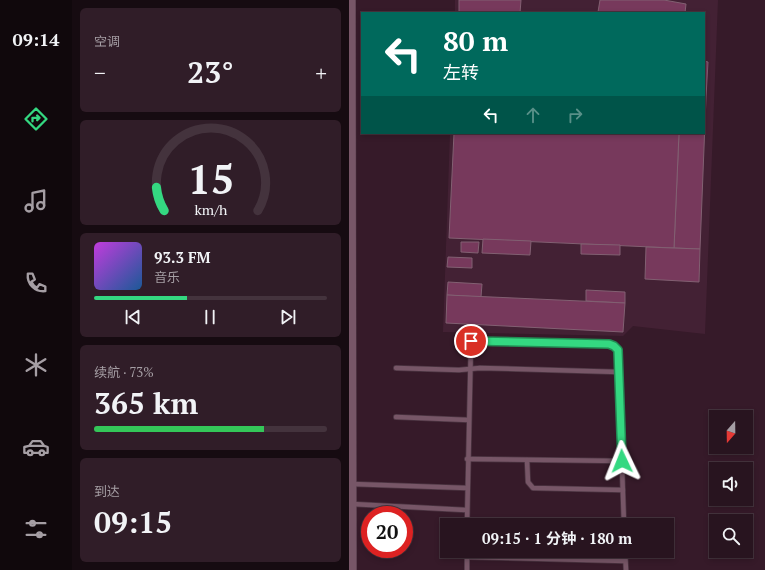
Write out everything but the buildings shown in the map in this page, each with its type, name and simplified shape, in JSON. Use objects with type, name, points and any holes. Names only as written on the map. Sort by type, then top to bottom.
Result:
[{"type":"street","points":[[351,0],[350,459],[352,484],[352,570]]},
{"type":"lane","points":[[467,518],[467,459],[471,341],[478,341],[609,344],[618,350],[624,518]]},
{"type":"lane","points":[[396,368],[619,372]]},
{"type":"lane","points":[[396,417],[469,420]]},
{"type":"lane","points":[[467,459],[622,461]]},
{"type":"lane","points":[[527,460],[528,482],[533,488],[623,490]]},
{"type":"lane","points":[[352,484],[467,488]]},
{"type":"lane","points":[[352,504],[467,510]]},
{"type":"lane","points":[[467,558],[467,570]]},
{"type":"lane","points":[[506,558],[625,561],[626,570]]},
{"type":"shaded area","points":[[455,0],[718,0],[705,334],[633,326],[623,336],[443,332],[450,134],[705,134],[705,12],[455,12]]},
{"type":"route","points":[[471,341],[609,344],[617,348],[622,461]]}]
